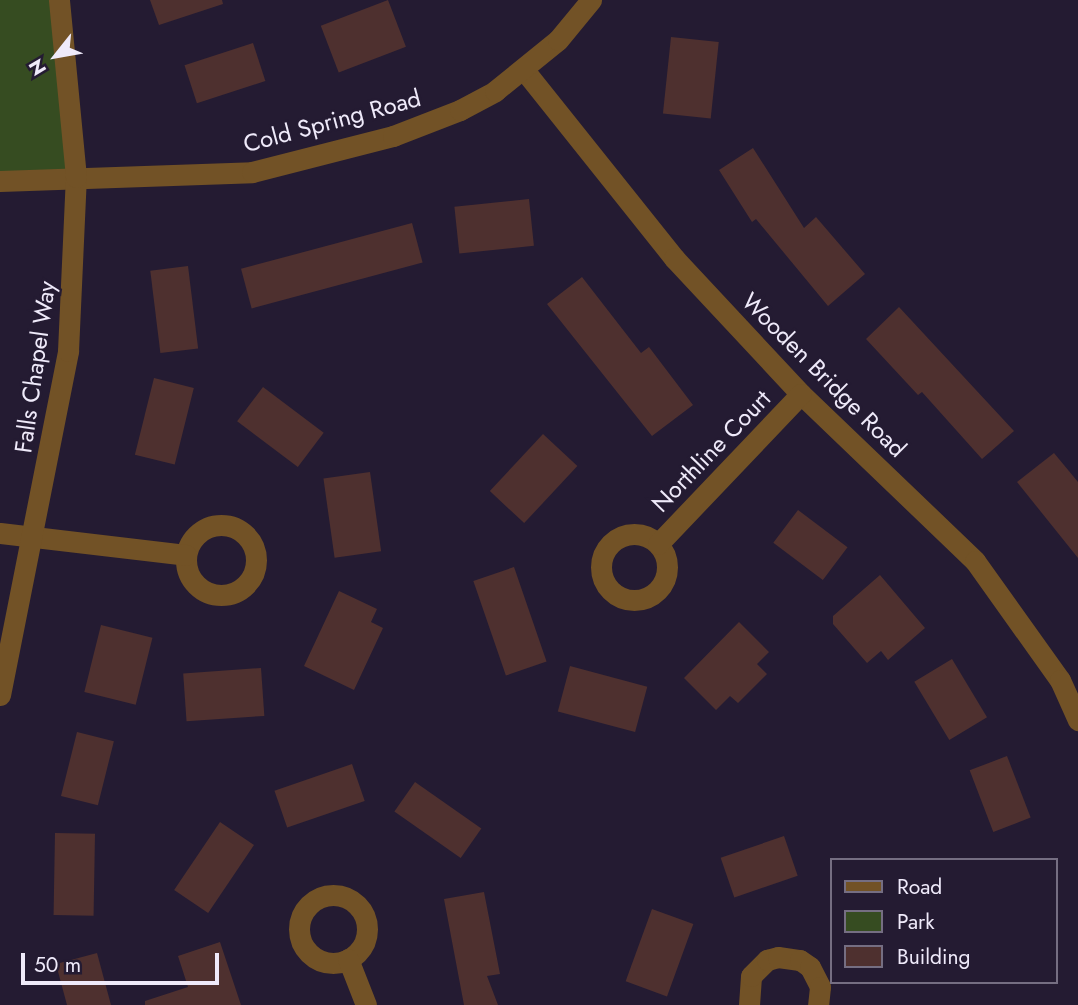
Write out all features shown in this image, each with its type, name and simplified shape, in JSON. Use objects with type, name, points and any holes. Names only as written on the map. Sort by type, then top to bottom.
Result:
[{"type":"street","name":"Falls Chapel Way","points":[[0,695],[68,352],[76,177],[59,0]]},
{"type":"street","name":"Cold Spring Road","points":[[0,181],[212,175],[292,164],[426,125],[495,91],[524,70],[592,0]]},
{"type":"street","name":"Wooden Bridge Road","points":[[524,70],[674,258],[801,394],[975,561],[1060,680],[1078,720]]},
{"type":"street","name":"Northline Court","points":[[658,544],[801,394]]},
{"type":"street","points":[[0,533],[186,555]]},
{"type":"street","points":[[749,1005],[747,987],[757,967],[767,960],[789,957],[800,960],[816,976],[818,1005]]},
{"type":"street","points":[[348,959],[366,1005]]},
{"type":"green space","points":[[0,0],[59,0],[76,177],[0,181]]},
{"type":"building","points":[[150,0],[222,0],[223,4],[159,25]]},
{"type":"building","points":[[388,0],[406,47],[339,72],[321,26]]},
{"type":"building","points":[[671,37],[719,42],[711,119],[663,114]]},
{"type":"building","points":[[253,43],[265,81],[197,103],[185,65]]},
{"type":"building","points":[[753,148],[804,228],[816,217],[865,274],[828,306],[756,219],[752,222],[719,170]]},
{"type":"building","points":[[529,199],[534,246],[459,254],[454,207]]},
{"type":"building","points":[[412,223],[423,263],[252,308],[241,269]]},
{"type":"building","points":[[188,266],[198,348],[160,353],[150,271]]},
{"type":"building","points":[[582,277],[641,353],[649,347],[693,405],[652,436],[547,304]]},
{"type":"building","points":[[899,307],[1014,431],[982,459],[922,392],[918,395],[866,339]]},
{"type":"building","points":[[154,378],[194,388],[175,465],[135,455]]},
{"type":"building","points":[[263,387],[324,433],[298,467],[237,421]]},
{"type":"building","points":[[543,434],[577,466],[524,523],[490,491]]},
{"type":"building","points":[[1054,453],[1078,482],[1078,558],[1017,482]]},
{"type":"building","points":[[370,472],[381,551],[335,558],[323,479]]},
{"type":"building","points":[[798,510],[848,547],[823,580],[773,543]]},
{"type":"building","points":[[514,567],[547,662],[506,676],[473,581]]},
{"type":"building","points":[[880,575],[925,628],[888,660],[881,651],[867,663],[833,624],[833,616]]},
{"type":"building","points":[[339,591],[377,609],[371,622],[383,628],[354,690],[304,666]]},
{"type":"building","points":[[739,622],[769,652],[757,664],[767,674],[738,703],[730,696],[716,710],[684,678]]},
{"type":"building","points":[[101,625],[152,638],[136,705],[84,692]]},
{"type":"building","points":[[952,659],[987,717],[949,740],[914,682]]},
{"type":"building","points":[[570,666],[647,687],[635,732],[558,711]]},
{"type":"building","points":[[261,668],[264,716],[187,721],[183,673]]},
{"type":"building","points":[[77,732],[114,741],[98,805],[61,796]]},
{"type":"building","points":[[1007,756],[1031,818],[993,832],[970,770]]},
{"type":"building","points":[[352,764],[365,801],[287,828],[274,791]]},
{"type":"building","points":[[415,782],[481,828],[461,858],[394,811]]},
{"type":"building","points":[[220,822],[254,845],[208,913],[174,890]]},
{"type":"building","points":[[55,833],[95,834],[94,916],[54,915]]},
{"type":"building","points":[[784,836],[798,876],[734,898],[721,858]]},
{"type":"building","points":[[484,892],[500,974],[487,976],[498,1005],[464,1005],[444,899]]},
{"type":"building","points":[[652,909],[693,924],[667,996],[626,981]]},
{"type":"building","points":[[220,942],[241,1005],[145,1005],[145,1001],[188,987],[178,956]]},
{"type":"building","points":[[97,953],[111,1005],[67,1005],[56,964]]}]
